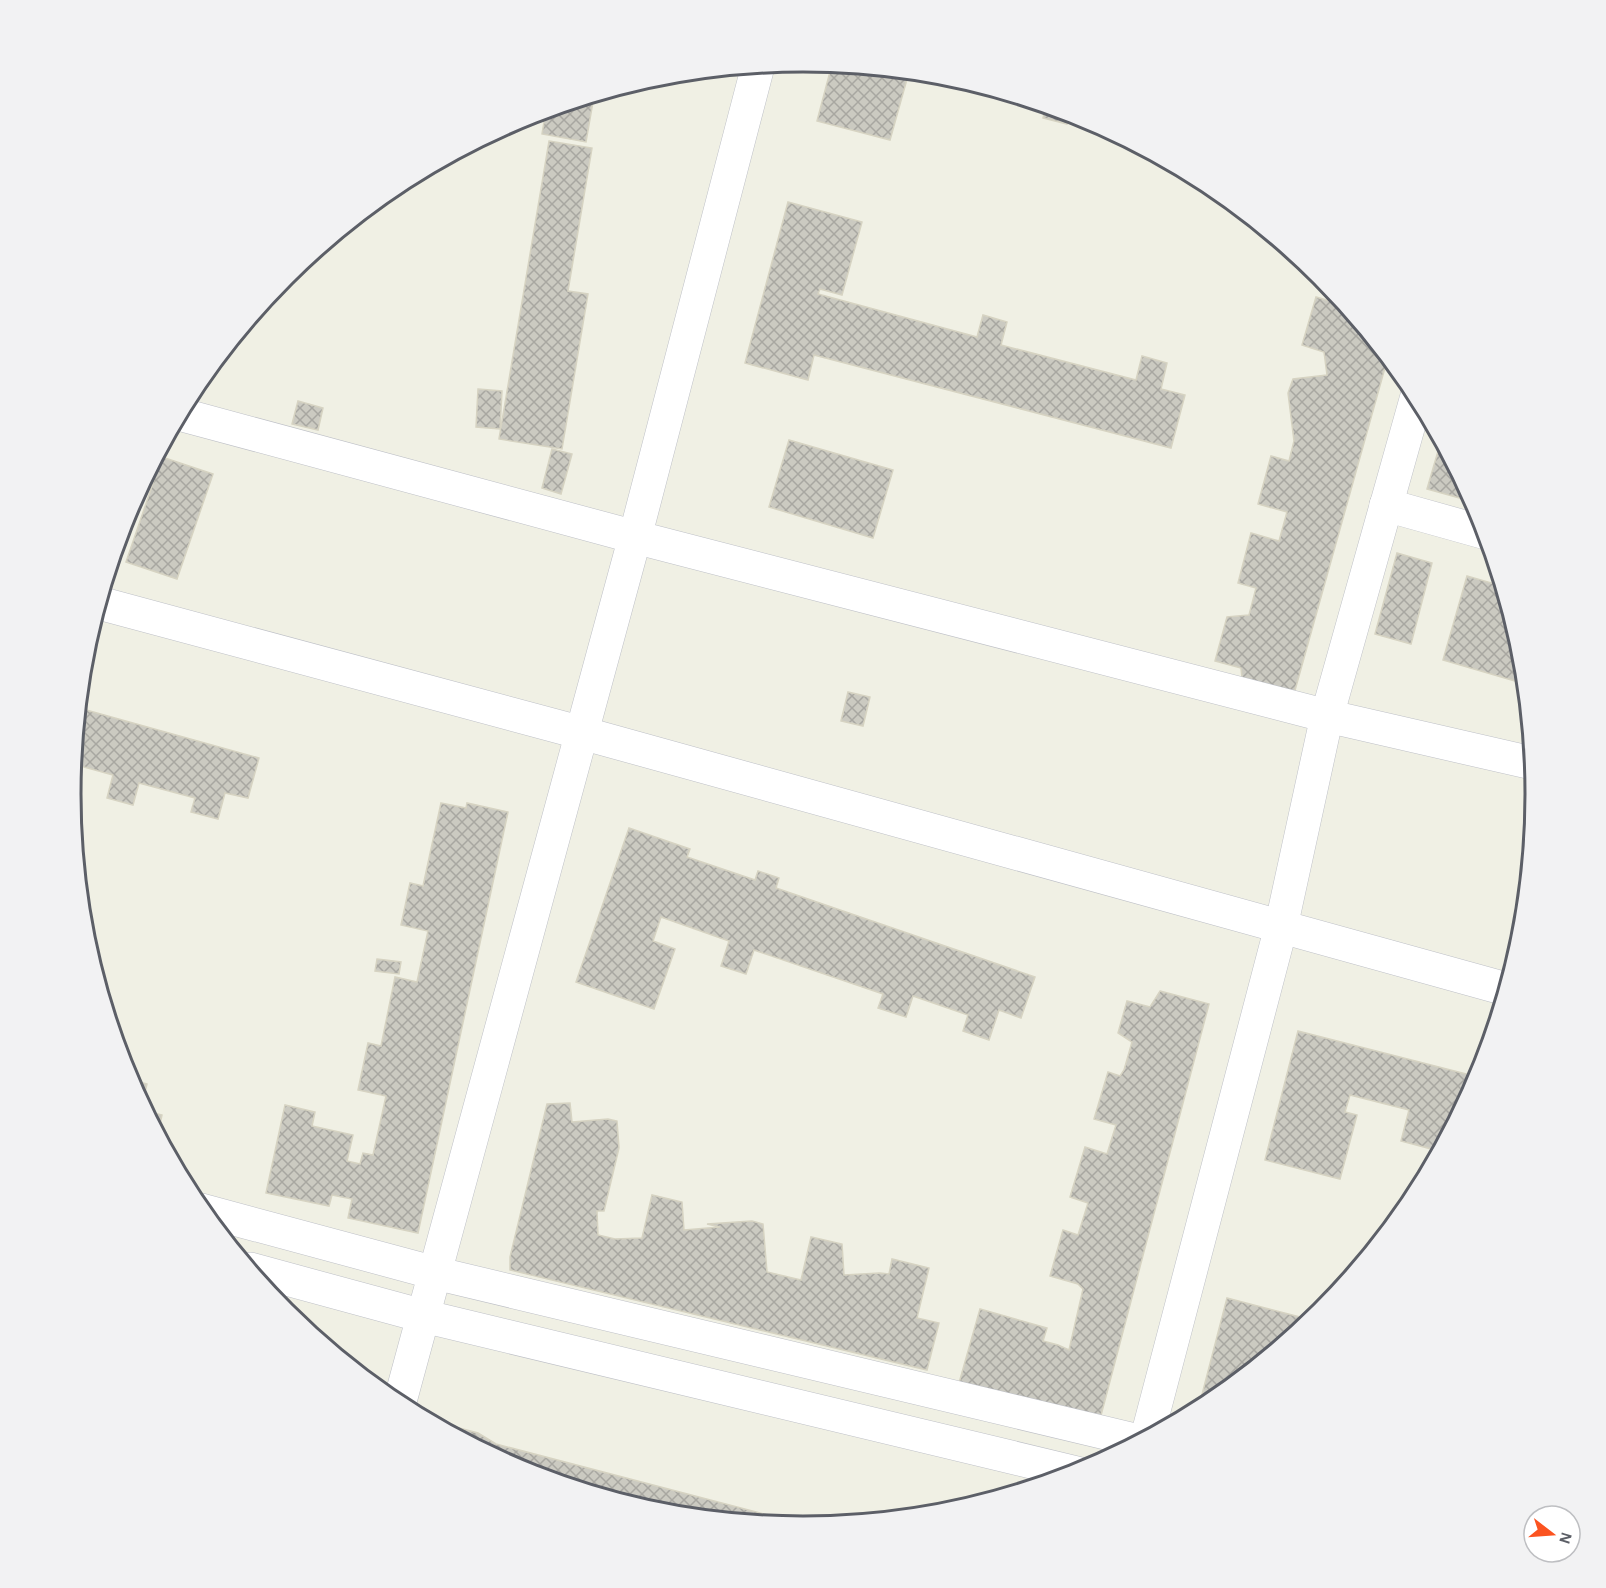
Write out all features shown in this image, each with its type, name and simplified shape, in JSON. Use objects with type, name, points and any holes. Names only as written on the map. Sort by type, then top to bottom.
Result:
[{"type":"street","points":[[402,1394],[635,537],[756,74]]},
{"type":"street","points":[[1150,1427],[1281,927],[1327,716],[1413,409]]},
{"type":"street","points":[[188,417],[635,537],[1327,716],[1524,761]]},
{"type":"street","points":[[1386,505],[1475,530]]},
{"type":"street","points":[[107,605],[582,732],[1498,987]]},
{"type":"street","points":[[216,1214],[435,1273],[1128,1438]]},
{"type":"street","points":[[262,1272],[423,1316],[1059,1469]]},
{"type":"building","points":[[830,73],[907,80],[890,140],[817,121]]},
{"type":"building","points":[[593,104],[586,142],[542,134],[544,120]]},
{"type":"building","points":[[1044,114],[1067,123],[1067,124],[1043,118]]},
{"type":"building","points":[[549,141],[592,148],[568,291],[588,294],[562,449],[499,439]]},
{"type":"building","points":[[788,202],[862,222],[842,295],[820,289],[818,294],[977,337],[983,315],[1007,322],[1001,345],[1136,380],[1142,356],[1167,363],[1161,389],[1185,395],[1171,448],[814,355],[808,380],[745,363]]},
{"type":"building","points":[[1316,297],[1330,301],[1385,367],[1292,701],[1243,688],[1241,668],[1215,661],[1227,617],[1249,615],[1256,588],[1238,583],[1251,533],[1279,541],[1287,512],[1258,504],[1271,456],[1289,461],[1294,441],[1288,393],[1293,379],[1327,375],[1324,352],[1302,345]]},
{"type":"building","points":[[478,389],[502,391],[500,429],[476,427]]},
{"type":"building","points":[[298,401],[323,408],[318,430],[292,424]]},
{"type":"building","points":[[789,440],[893,470],[873,538],[769,507]]},
{"type":"building","points":[[552,449],[572,454],[561,494],[542,488]]},
{"type":"building","points":[[1438,451],[1461,499],[1427,489]]},
{"type":"building","points":[[164,458],[213,474],[177,579],[126,562],[157,471]]},
{"type":"building","points":[[1397,553],[1432,563],[1411,644],[1375,634]]},
{"type":"building","points":[[1467,576],[1493,583],[1516,681],[1443,660]]},
{"type":"building","points":[[848,692],[870,697],[863,726],[841,721]]},
{"type":"building","points":[[86,710],[259,758],[248,798],[225,793],[218,819],[191,812],[195,798],[139,783],[133,805],[107,798],[113,775],[82,767]]},
{"type":"building","points":[[441,803],[466,808],[467,803],[508,812],[418,1233],[348,1218],[352,1199],[332,1195],[329,1206],[266,1193],[285,1105],[315,1112],[312,1126],[353,1135],[347,1161],[360,1164],[363,1153],[373,1155],[386,1096],[358,1090],[368,1043],[381,1046],[395,977],[417,982],[428,931],[401,925],[410,883],[423,886]]},
{"type":"building","points":[[629,828],[690,849],[687,857],[755,880],[758,871],[779,878],[776,888],[1035,977],[1021,1018],[999,1010],[989,1040],[963,1031],[968,1015],[913,996],[906,1017],[878,1008],[883,994],[754,950],[746,974],[721,966],[729,941],[661,917],[653,941],[675,949],[654,1009],[576,982]]},
{"type":"building","points":[[377,959],[401,962],[399,974],[375,971]]},
{"type":"building","points":[[1160,991],[1209,1004],[1099,1423],[959,1383],[980,1309],[1047,1328],[1043,1341],[1069,1350],[1083,1289],[1078,1284],[1050,1276],[1063,1230],[1078,1235],[1088,1203],[1070,1197],[1085,1147],[1107,1154],[1116,1125],[1094,1119],[1108,1072],[1120,1076],[1132,1042],[1118,1033],[1127,1001],[1150,1007]]},
{"type":"building","points":[[1298,1031],[1468,1074],[1431,1149],[1401,1141],[1409,1110],[1350,1095],[1345,1112],[1357,1115],[1340,1179],[1265,1160]]},
{"type":"building","points":[[570,1103],[572,1122],[608,1119],[617,1121],[619,1148],[604,1211],[597,1211],[598,1235],[615,1239],[642,1238],[652,1195],[682,1202],[684,1230],[720,1227],[707,1224],[752,1221],[763,1224],[767,1272],[801,1280],[811,1237],[842,1244],[844,1275],[889,1274],[892,1259],[929,1268],[917,1318],[939,1323],[927,1370],[510,1270],[510,1257],[547,1104]]},
{"type":"building","points":[[155,1113],[162,1115],[160,1123]]},
{"type":"building","points":[[1227,1298],[1301,1317],[1243,1367],[1202,1395]]},
{"type":"building","points":[[459,1428],[478,1433],[496,1444],[766,1514],[709,1510],[616,1491],[571,1478],[527,1461]]}]
